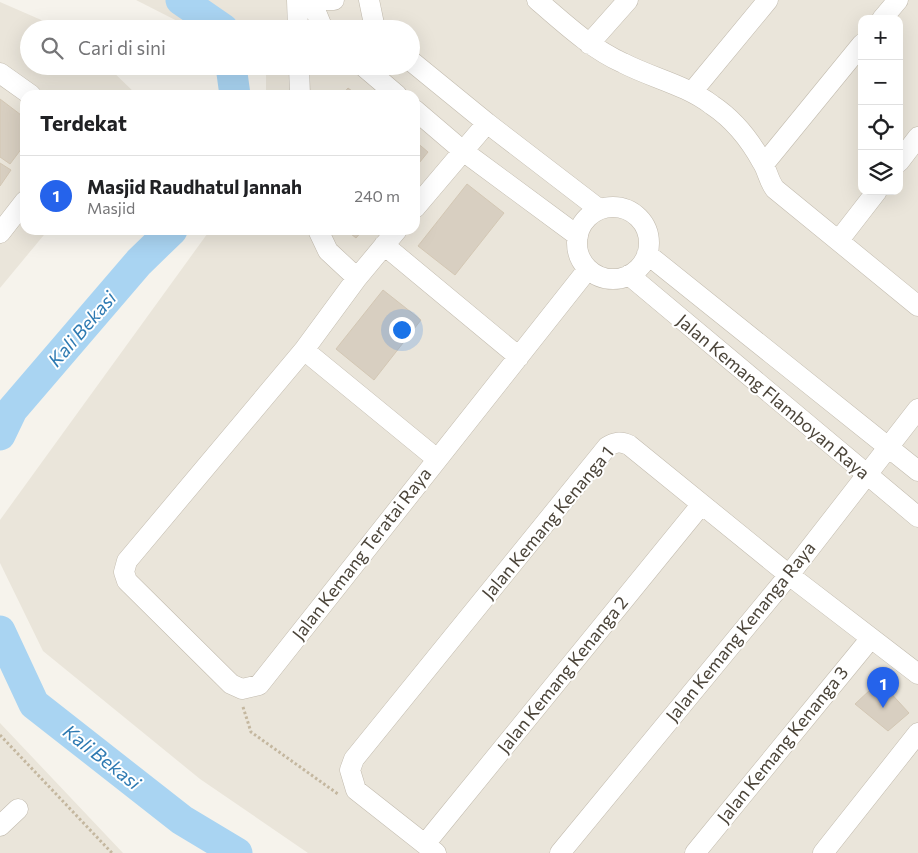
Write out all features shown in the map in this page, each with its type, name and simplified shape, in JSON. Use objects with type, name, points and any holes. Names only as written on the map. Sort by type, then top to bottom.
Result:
[{"type":"street","points":[[297,0],[298,20]]},
{"type":"street","points":[[320,20],[312,0],[328,2],[334,0]]},
{"type":"street","points":[[369,0],[373,20]]},
{"type":"street","points":[[537,0],[589,44],[622,63],[692,92],[713,105],[750,142],[764,164],[767,178],[775,189],[916,301]]},
{"type":"street","points":[[589,44],[628,0]]},
{"type":"street","points":[[692,92],[768,0]]},
{"type":"street","points":[[885,15],[898,0]]},
{"type":"street","points":[[764,164],[858,49]]},
{"type":"street","points":[[420,68],[487,123],[600,209]]},
{"type":"street","points":[[0,73],[24,90]]},
{"type":"street","points":[[299,75],[300,90]]},
{"type":"street","points":[[374,75],[391,90]]},
{"type":"street","points":[[420,114],[463,151],[578,236]]},
{"type":"street","points":[[420,202],[487,123]]},
{"type":"street","points":[[903,157],[918,138]]},
{"type":"street","points":[[839,240],[874,195]]},
{"type":"street","points":[[613,206],[626,209],[638,216],[646,227],[649,240],[647,254],[643,263],[629,275],[607,278],[588,269],[580,254],[578,236],[586,220],[600,209],[613,206]]},
{"type":"street","points":[[0,233],[20,207]]},
{"type":"street","points":[[320,235],[328,251],[357,278]]},
{"type":"street","points":[[242,689],[231,684],[127,581],[124,572],[127,561],[304,350],[390,237],[519,356]]},
{"type":"street","name":"Jalan Kemang Flamboyan Raya","points":[[647,254],[918,471]]},
{"type":"street","name":"Jalan Kemang Teratai Raya","points":[[242,689],[259,685],[588,269]]},
{"type":"street","name":"Jalan Kemang Flamboyan Raya","points":[[629,275],[918,517]]},
{"type":"street","points":[[304,350],[437,459]]},
{"type":"street","name":"Jalan Kemang Kenanga Raya","points":[[560,853],[789,575],[918,409]]},
{"type":"street","name":"Jalan Kemang Kenanga 1","points":[[356,790],[350,770],[354,759],[607,447],[622,442],[629,444],[701,505],[918,674]]},
{"type":"street","name":"Jalan Kemang Kenanga 2","points":[[430,848],[701,505]]},
{"type":"street","name":"Jalan Kemang Kenanga 3","points":[[695,853],[871,638]]},
{"type":"street","points":[[823,853],[918,733]]},
{"type":"street","points":[[356,790],[430,848]]},
{"type":"street","points":[[0,826],[18,809]]},
{"type":"path","points":[[242,689],[244,707],[251,732],[338,794],[356,790]]},
{"type":"path","points":[[0,735],[112,853]]},
{"type":"shaded area","points":[[136,0],[918,0],[918,853],[308,853],[200,779],[43,651],[0,563],[0,520],[206,235],[420,235],[420,90],[266,90],[266,75],[420,75],[420,20],[175,20]]},
{"type":"shaded area","points":[[0,2],[41,20],[20,20],[20,75],[116,75],[132,90],[20,90],[20,235],[44,235],[0,288]]},
{"type":"shaded area","points":[[0,723],[123,853],[0,853]]},
{"type":"building","points":[[0,99],[20,114],[20,151],[10,164],[0,157]]},
{"type":"building","points":[[420,145],[428,152],[420,162]]},
{"type":"building","points":[[0,163],[11,170],[0,186]]},
{"type":"building","points":[[467,184],[504,213],[455,275],[418,246]]},
{"type":"building","points":[[383,290],[421,320],[374,380],[336,349]]},
{"type":"building","points":[[871,689],[877,696],[887,689],[909,713],[888,731],[855,704]]},
{"type":"waterway","name":"Kali Bekasi","points":[[181,0],[210,20]]},
{"type":"waterway","name":"Kali Bekasi","points":[[232,75],[234,90]]},
{"type":"waterway","name":"Kali Bekasi","points":[[0,435],[12,410],[139,262],[167,235]]},
{"type":"waterway","name":"Kali Bekasi","points":[[0,631],[34,704],[182,820],[237,853]]},
{"type":"place","name":"Masjid Raudhatul Jannah","points":[[883,708]]}]
